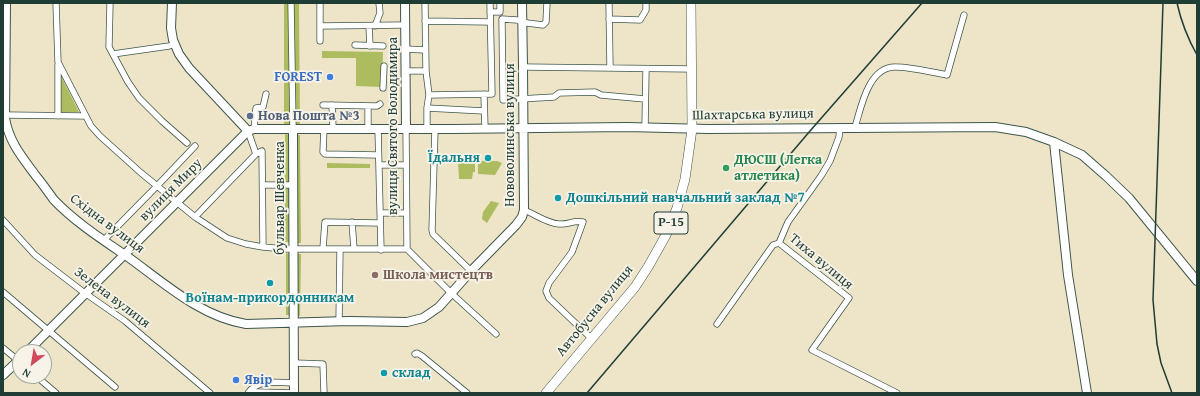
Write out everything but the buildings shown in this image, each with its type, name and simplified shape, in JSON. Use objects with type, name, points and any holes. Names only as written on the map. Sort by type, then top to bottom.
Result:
[{"type":"main road","name":"Р-15","points":[[691,3],[692,129]]},
{"type":"main road","name":"Автобусна вулиця","points":[[546,393],[635,287],[666,235],[678,208],[691,146],[692,129]]},
{"type":"street","name":"Східна вулиця","points":[[6,3],[4,115],[7,131],[13,144],[54,199],[71,216],[124,255],[201,308],[232,322],[246,324],[293,322]]},
{"type":"street","points":[[56,3],[58,116]]},
{"type":"street","points":[[110,3],[110,47],[128,82],[139,98],[187,143]]},
{"type":"street","points":[[172,3],[171,28],[174,44],[179,54],[189,68],[251,130]]},
{"type":"street","name":"бульвар Шевченка","points":[[292,3],[294,393]]},
{"type":"street","points":[[320,3],[320,40]]},
{"type":"street","points":[[370,46],[372,26],[380,13],[379,3]]},
{"type":"street","name":"вулиця Святого Володимира","points":[[405,3],[407,249]]},
{"type":"street","points":[[425,3],[425,50],[429,95],[427,108],[431,129],[432,230],[433,234],[471,271]]},
{"type":"street","points":[[429,95],[492,94],[490,3]]},
{"type":"street","points":[[490,12],[500,12],[500,3]]},
{"type":"street","name":"Нововолинська вулиця","points":[[293,322],[407,322],[423,318],[439,307],[522,217],[524,210],[524,68],[522,3]]},
{"type":"street","points":[[547,3],[545,24],[540,25],[522,21],[502,20],[503,100],[554,97],[559,93],[595,92],[602,95],[646,99]]},
{"type":"street","points":[[609,3],[610,68]]},
{"type":"street","points":[[610,19],[640,20],[646,10],[646,3]]},
{"type":"street","points":[[855,127],[864,97],[872,80],[884,70],[894,67],[947,75],[964,15]]},
{"type":"street","points":[[425,22],[490,22]]},
{"type":"street","points":[[320,26],[406,25]]},
{"type":"street","points":[[113,54],[174,44]]},
{"type":"street","points":[[355,45],[383,46]]},
{"type":"street","points":[[405,49],[425,50]]},
{"type":"street","points":[[58,62],[85,116],[100,136],[176,202],[195,217],[227,238],[246,244],[263,247],[293,249],[407,249],[496,334]]},
{"type":"street","points":[[383,88],[384,66]]},
{"type":"street","points":[[524,68],[692,69]]},
{"type":"street","points":[[645,128],[646,69]]},
{"type":"street","points":[[405,71],[426,71]]},
{"type":"street","points":[[256,154],[251,130],[256,108],[263,107],[266,94]]},
{"type":"street","points":[[484,94],[485,129]]},
{"type":"street","points":[[323,105],[368,106],[380,104]]},
{"type":"street","points":[[332,105],[333,128]]},
{"type":"street","points":[[368,106],[368,128]]},
{"type":"street","points":[[427,108],[484,111]]},
{"type":"street","points":[[4,115],[85,116]]},
{"type":"street","name":"Тиха вулиця","points":[[840,127],[839,137],[830,161],[788,222],[779,242],[850,298],[812,350],[897,393]]},
{"type":"street","name":"Шахтарська вулиця","points":[[251,130],[324,128],[692,129],[995,127],[1026,132],[1054,142],[1082,155],[1129,198],[1197,281]]},
{"type":"street","points":[[324,128],[323,152],[325,154],[378,156]]},
{"type":"street","points":[[378,128],[381,250]]},
{"type":"street","name":"вулиця Миру","points":[[35,344],[176,202],[251,130]]},
{"type":"street","points":[[1054,142],[1068,275],[1087,393]]},
{"type":"street","points":[[104,240],[195,146]]},
{"type":"street","points":[[195,217],[256,154],[262,151],[263,247]]},
{"type":"street","points":[[379,165],[406,165]]},
{"type":"street","points":[[263,186],[293,185]]},
{"type":"street","points":[[524,210],[549,222],[560,224],[576,220],[583,222],[572,252],[549,283],[546,291],[549,298],[591,338]]},
{"type":"street","points":[[380,213],[406,213]]},
{"type":"street","name":"Зелена вулиця","points":[[3,220],[35,255],[142,335],[210,393]]},
{"type":"street","points":[[323,248],[325,222],[380,223]]},
{"type":"street","points":[[352,222],[354,249]]},
{"type":"street","points":[[717,324],[773,245],[779,242]]},
{"type":"street","points":[[339,322],[340,249]]},
{"type":"street","points":[[3,292],[115,387]]},
{"type":"street","points":[[3,348],[12,355]]},
{"type":"street","points":[[414,354],[417,353],[422,356],[467,393]]},
{"type":"street","points":[[294,363],[323,364],[324,393]]},
{"type":"street","points":[[3,376],[12,367]]},
{"type":"street","points":[[249,393],[253,387],[259,383],[294,383]]},
{"type":"street","points":[[44,384],[54,393]]},
{"type":"street","points":[[249,393],[294,393]]},
{"type":"green space","points":[[284,3],[289,3],[292,125],[284,125]]},
{"type":"green space","points":[[293,3],[299,3],[300,125],[294,126]]},
{"type":"green space","points":[[322,51],[383,52],[382,87],[356,86],[356,58],[322,58]]},
{"type":"green space","points":[[60,74],[79,112],[61,112]]},
{"type":"green space","points":[[285,134],[290,135],[289,242],[285,242]]},
{"type":"green space","points":[[295,135],[300,135],[301,243],[295,243]]},
{"type":"green space","points":[[469,155],[475,155],[475,172],[473,172],[472,179],[459,179],[458,161],[469,161]]},
{"type":"green space","points":[[480,161],[497,161],[502,163],[495,175],[478,174],[478,164],[480,164]]},
{"type":"green space","points":[[327,163],[370,164],[370,168],[327,168]]},
{"type":"green space","points":[[491,201],[499,203],[487,223],[482,219],[483,212]]},
{"type":"green space","points":[[286,253],[290,254],[291,315],[286,315]]},
{"type":"green space","points":[[296,254],[301,254],[300,316],[294,316]]},
{"type":"railway","points":[[587,393],[810,131],[922,3]]},
{"type":"railway","points":[[1163,3],[1153,300],[1157,344],[1161,363],[1172,393]]},
{"type":"railway","points":[[1177,3],[1185,30],[1197,55]]},
{"type":"place","name":"FOREST","points":[[330,77]]},
{"type":"place","name":"Нова Пошта №3","points":[[250,116]]},
{"type":"place","name":"Їдальня","points":[[488,158]]},
{"type":"place","name":"ДЮСШ (Легка атлетика)","points":[[726,168]]},
{"type":"place","name":"Дошкільний навчальний заклад №7","points":[[558,198]]},
{"type":"place","name":"Школа мистецтв","points":[[375,275]]},
{"type":"place","name":"Воїнам-прикордонникам","points":[[270,283]]},
{"type":"place","name":"склад","points":[[384,373]]},
{"type":"place","name":"Явір","points":[[236,380]]}]
